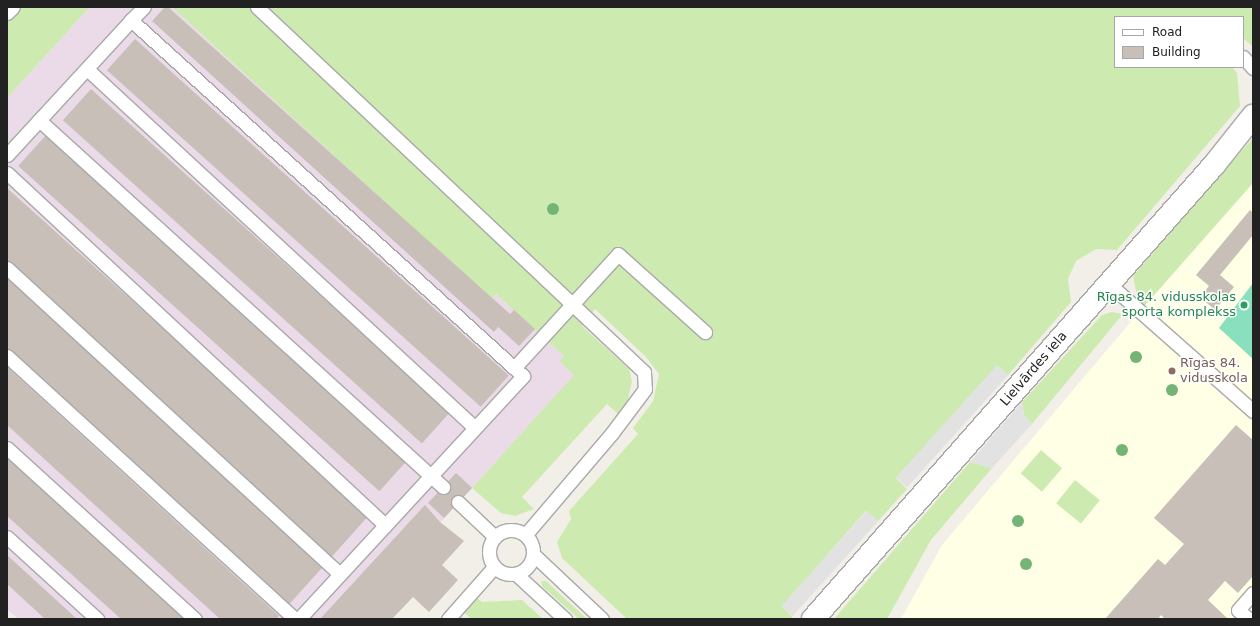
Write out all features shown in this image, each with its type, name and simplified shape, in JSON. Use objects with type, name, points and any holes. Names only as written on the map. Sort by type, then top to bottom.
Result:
[{"type":"street","name":"Lielvārdes iela","points":[[813,619],[1109,284],[1253,116]]},
{"type":"lane","points":[[7,13],[13,7]]},
{"type":"lane","points":[[7,155],[144,7]]},
{"type":"lane","points":[[257,7],[644,372],[645,389],[612,433],[526,534]]},
{"type":"lane","points":[[131,20],[523,376],[474,427],[299,619]]},
{"type":"lane","points":[[1244,58],[1253,68]]},
{"type":"lane","points":[[87,69],[474,427]]},
{"type":"lane","points":[[39,120],[443,487]]},
{"type":"lane","points":[[7,173],[385,525]]},
{"type":"lane","points":[[514,368],[618,254],[705,332]]},
{"type":"lane","points":[[7,268],[340,574]]},
{"type":"lane","points":[[1109,284],[1253,411]]},
{"type":"lane","points":[[7,356],[295,619]]},
{"type":"lane","points":[[7,448],[195,619]]},
{"type":"lane","points":[[458,502],[494,536]]},
{"type":"lane","points":[[509,528],[526,534],[533,544],[534,556],[528,567],[516,574],[504,573],[494,567],[488,551],[494,536],[509,528]]},
{"type":"lane","points":[[7,537],[97,619]]},
{"type":"lane","points":[[534,556],[602,619]]},
{"type":"lane","points":[[448,619],[494,567]]},
{"type":"lane","points":[[516,574],[565,619]]},
{"type":"lane","points":[[1248,619],[1238,610],[1253,593]]},
{"type":"shaded area","points":[[90,7],[172,7],[491,298],[496,294],[514,310],[564,356],[559,361],[575,375],[352,619],[18,619],[7,609],[7,98]]},
{"type":"shaded area","name":"Rīgas 84. vidusskola","points":[[1253,183],[1253,619],[901,619],[942,545],[1140,311]]},
{"type":"shaded area","points":[[997,365],[1008,375],[907,487],[896,477]]},
{"type":"shaded area","points":[[1022,402],[1024,415],[1032,424],[992,468],[970,462]]},
{"type":"shaded area","points":[[867,511],[878,521],[792,616],[781,606]]},
{"type":"green space","points":[[7,7],[90,7],[7,98]]},
{"type":"green space","points":[[172,7],[1253,7],[1253,47],[1244,39],[1244,16],[1114,16],[1114,68],[1233,68],[1237,73],[1240,106],[1117,250],[1096,249],[1076,261],[1068,279],[1071,302],[1008,375],[997,366],[896,478],[907,489],[878,521],[866,511],[782,606],[794,619],[627,619],[562,558],[557,542],[571,519],[569,511],[638,434],[633,428],[653,401],[659,374],[646,357],[595,309],[582,326],[629,369],[632,381],[627,404],[620,416],[607,404],[522,497],[534,509],[515,516],[501,513],[472,488],[574,375],[559,361],[564,356],[496,294],[491,299]]},
{"type":"green space","points":[[1253,138],[1253,183],[1140,311],[1133,276]]},
{"type":"green space","name":"Rīgas 84. vidusskolas sporta komplekss","points":[[1253,283],[1253,359],[1219,328]]},
{"type":"green space","points":[[1112,312],[1123,314],[1032,424],[1024,415],[1022,402],[1102,315]]},
{"type":"green space","points":[[1041,450],[1062,468],[1042,492],[1021,473]]},
{"type":"green space","points":[[970,462],[992,468],[931,540],[887,619],[834,619]]},
{"type":"green space","points":[[1075,480],[1100,500],[1081,523],[1056,503]]},
{"type":"green space","points":[[541,581],[546,581],[587,619],[579,619],[542,586]]},
{"type":"green space","points":[[476,597],[482,602],[522,600],[543,619],[471,619],[464,612]]},
{"type":"building","points":[[165,7],[168,7],[510,314],[514,310],[535,329],[519,346],[498,327],[494,332],[152,21]]},
{"type":"building","points":[[135,39],[509,376],[481,407],[107,70]]},
{"type":"building","points":[[91,89],[450,412],[422,443],[63,120]]},
{"type":"building","points":[[47,134],[408,459],[379,491],[18,166]]},
{"type":"building","points":[[7,188],[370,515],[331,558],[7,266]]},
{"type":"building","points":[[1250,210],[1253,213],[1253,235],[1220,275],[1234,287],[1215,310],[1200,297],[1209,286],[1196,275]]},
{"type":"building","points":[[7,278],[325,564],[286,607],[7,356]]},
{"type":"building","points":[[7,367],[279,616],[276,619],[220,619],[7,425]]},
{"type":"building","points":[[1236,425],[1253,440],[1253,576],[1238,593],[1225,581],[1208,600],[1228,619],[1165,619],[1161,615],[1158,619],[1105,619],[1158,559],[1165,565],[1184,544],[1154,518]]},
{"type":"building","points":[[7,458],[185,619],[121,619],[7,516]]},
{"type":"building","points":[[456,473],[472,488],[444,518],[428,503]]},
{"type":"building","points":[[425,505],[440,522],[464,541],[442,565],[458,580],[429,612],[413,597],[392,619],[320,619]]},
{"type":"building","points":[[7,555],[77,619],[45,619],[7,584]]},
{"type":"place","name":"Rīgas 84. vidusskolas sporta komplekss","points":[[1244,305]]},
{"type":"place","name":"Rīgas 84. vidusskola","points":[[1172,371]]}]
